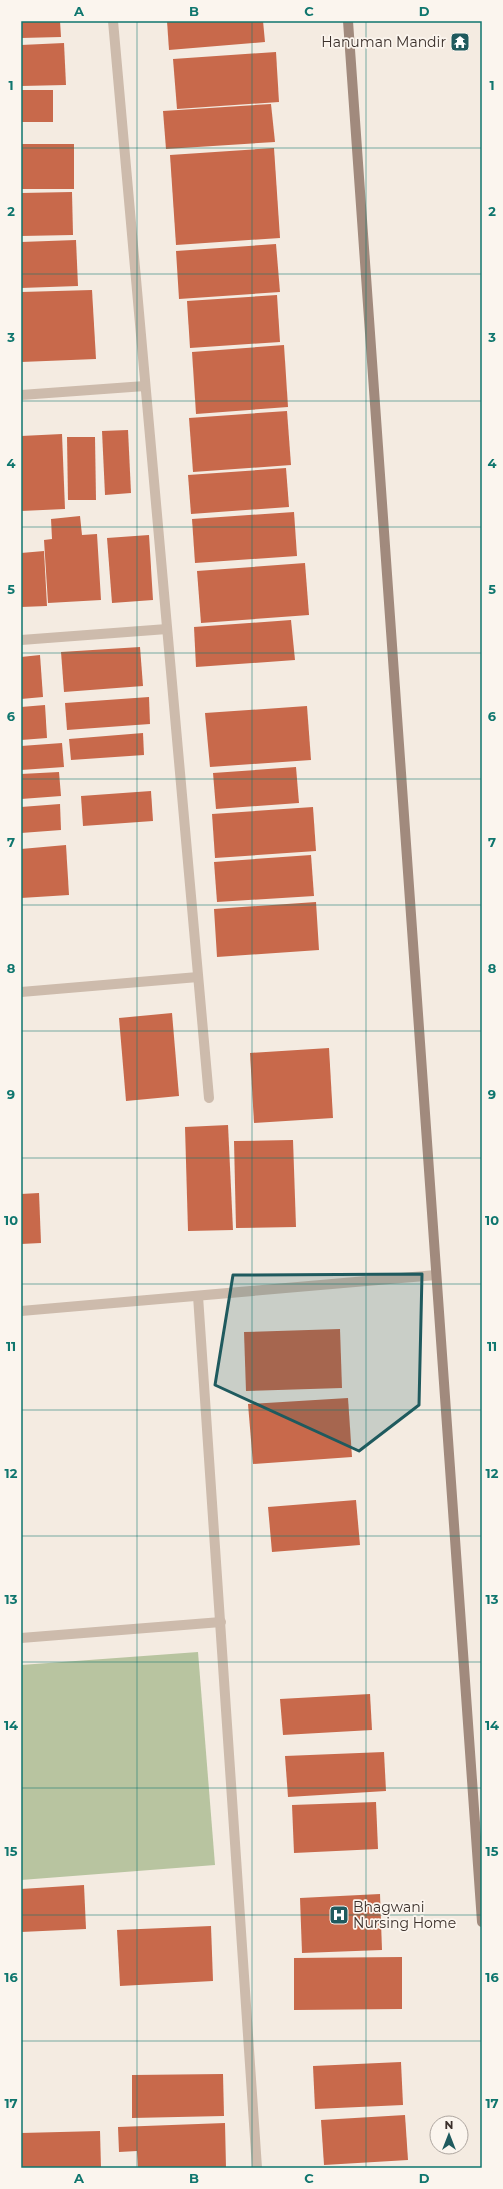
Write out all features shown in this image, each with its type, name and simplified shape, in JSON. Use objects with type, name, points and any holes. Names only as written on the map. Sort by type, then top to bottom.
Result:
[{"type":"street","points":[[113,21],[209,1098]]},
{"type":"street","points":[[348,21],[482,1922]]},
{"type":"street","points":[[21,395],[145,386]]},
{"type":"street","points":[[21,640],[167,629]]},
{"type":"street","points":[[21,992],[198,977]]},
{"type":"street","points":[[21,1311],[436,1275]]},
{"type":"street","points":[[198,1296],[257,2168]]},
{"type":"street","points":[[21,1638],[220,1622]]},
{"type":"highlighted area","points":[[422,1274],[419,1405],[359,1451],[215,1385],[233,1275]]},
{"type":"green space","points":[[198,1652],[215,1865],[21,1880],[21,1665]]},
{"type":"building","points":[[21,21],[60,21],[61,37],[21,38]]},
{"type":"building","points":[[167,21],[263,21],[265,42],[169,50]]},
{"type":"building","points":[[64,43],[66,85],[21,86],[21,45]]},
{"type":"building","points":[[276,52],[279,102],[177,109],[173,59]]},
{"type":"building","points":[[21,90],[53,90],[53,122],[21,122]]},
{"type":"building","points":[[271,104],[275,142],[166,149],[163,111]]},
{"type":"building","points":[[21,144],[74,144],[74,189],[21,189]]},
{"type":"building","points":[[274,148],[280,238],[176,245],[170,155]]},
{"type":"building","points":[[72,192],[73,235],[21,236],[21,193]]},
{"type":"building","points":[[76,240],[78,286],[21,288],[21,242]]},
{"type":"building","points":[[276,244],[280,292],[179,299],[176,251]]},
{"type":"building","points":[[92,290],[96,359],[21,362],[21,292]]},
{"type":"building","points":[[277,295],[280,342],[190,348],[187,301]]},
{"type":"building","points":[[284,345],[288,407],[196,414],[192,352]]},
{"type":"building","points":[[287,411],[291,465],[193,472],[189,418]]},
{"type":"building","points":[[128,430],[131,493],[105,495],[102,431]]},
{"type":"building","points":[[62,434],[65,509],[21,511],[21,436]]},
{"type":"building","points":[[67,437],[95,437],[96,500],[68,500]]},
{"type":"building","points":[[286,468],[289,507],[191,514],[188,475]]},
{"type":"building","points":[[294,512],[297,556],[195,563],[192,519]]},
{"type":"building","points":[[80,516],[82,535],[97,534],[101,600],[48,603],[44,540],[52,539],[51,519]]},
{"type":"building","points":[[149,535],[153,600],[112,603],[107,538]]},
{"type":"building","points":[[44,551],[47,606],[21,607],[21,553]]},
{"type":"building","points":[[305,563],[309,615],[201,623],[197,571]]},
{"type":"building","points":[[291,620],[295,660],[196,667],[194,627]]},
{"type":"building","points":[[140,647],[143,686],[64,692],[61,652]]},
{"type":"building","points":[[40,655],[43,697],[21,699],[21,657]]},
{"type":"building","points":[[149,697],[150,724],[67,730],[65,703]]},
{"type":"building","points":[[45,705],[47,738],[21,740],[21,707]]},
{"type":"building","points":[[307,706],[311,760],[210,767],[205,713]]},
{"type":"building","points":[[143,733],[144,755],[71,760],[69,739]]},
{"type":"building","points":[[62,743],[64,767],[21,770],[21,746]]},
{"type":"building","points":[[296,767],[299,803],[216,809],[213,773]]},
{"type":"building","points":[[59,772],[61,796],[21,799],[21,774]]},
{"type":"building","points":[[151,791],[153,821],[83,826],[81,796]]},
{"type":"building","points":[[60,804],[61,830],[21,833],[21,807]]},
{"type":"building","points":[[313,807],[316,851],[215,858],[212,814]]},
{"type":"building","points":[[66,845],[69,895],[21,898],[21,849]]},
{"type":"building","points":[[311,855],[314,896],[217,902],[214,862]]},
{"type":"building","points":[[316,902],[319,950],[217,957],[214,909]]},
{"type":"building","points":[[172,1013],[179,1096],[126,1101],[119,1018]]},
{"type":"building","points":[[329,1048],[333,1118],[254,1123],[250,1053]]},
{"type":"building","points":[[228,1125],[233,1230],[188,1231],[185,1127]]},
{"type":"building","points":[[293,1140],[296,1227],[236,1228],[234,1141]]},
{"type":"building","points":[[39,1193],[41,1243],[21,1244],[21,1194]]},
{"type":"building","points":[[340,1329],[342,1388],[246,1391],[244,1332]]},
{"type":"building","points":[[348,1398],[352,1457],[253,1464],[248,1404]]},
{"type":"building","points":[[356,1500],[360,1545],[272,1552],[268,1507]]},
{"type":"building","points":[[370,1694],[372,1730],[283,1735],[280,1699]]},
{"type":"building","points":[[384,1752],[386,1791],[288,1797],[285,1756]]},
{"type":"building","points":[[376,1802],[378,1849],[294,1853],[292,1805]]},
{"type":"building","points":[[84,1885],[86,1929],[21,1932],[21,1889]]},
{"type":"building","points":[[380,1894],[382,1950],[302,1953],[300,1898]]},
{"type":"building","points":[[211,1926],[213,1981],[120,1986],[117,1930]]},
{"type":"building","points":[[402,1957],[402,2009],[294,2010],[294,1958]]},
{"type":"building","points":[[401,2062],[403,2105],[315,2109],[313,2066]]},
{"type":"building","points":[[223,2074],[224,2116],[132,2118],[132,2075]]},
{"type":"building","points":[[405,2115],[408,2160],[324,2165],[321,2120]]},
{"type":"building","points":[[225,2123],[226,2168],[138,2168],[137,2151],[119,2152],[118,2127]]},
{"type":"building","points":[[100,2131],[101,2168],[21,2168],[21,2133]]},
{"type":"place","name":"Hanuman Mandir","points":[[460,42]]},
{"type":"place","name":"Bhagwani Nursing Home","points":[[339,1915]]}]
